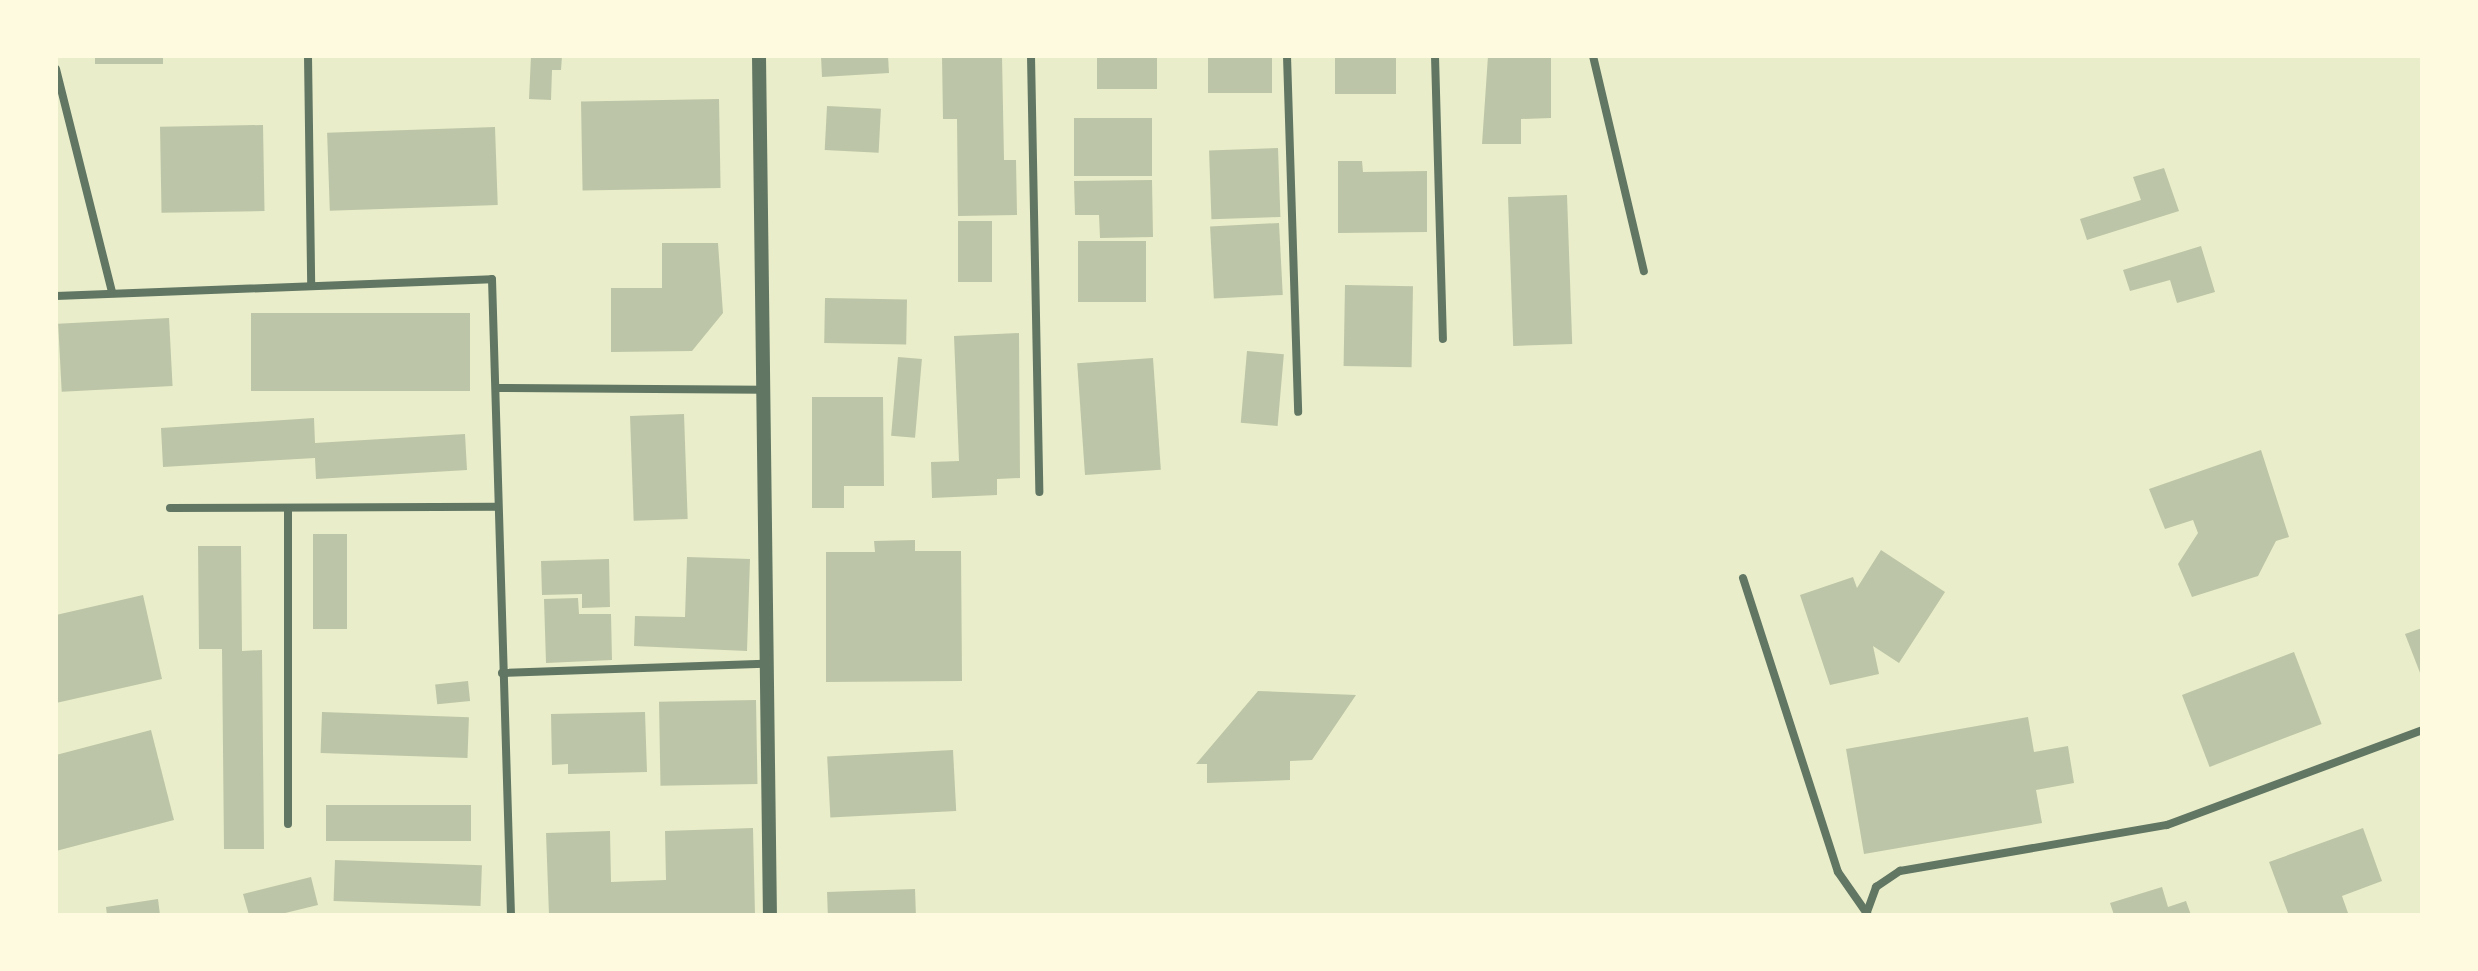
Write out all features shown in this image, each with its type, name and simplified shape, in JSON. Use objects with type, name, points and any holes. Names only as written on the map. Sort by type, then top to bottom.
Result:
[{"type":"street","points":[[308,56],[311,283]]},
{"type":"street","points":[[759,56],[770,915]]},
{"type":"street","points":[[1031,56],[1039,492]]},
{"type":"street","points":[[1287,56],[1298,412]]},
{"type":"street","points":[[1435,56],[1443,339]]},
{"type":"street","points":[[1593,56],[1644,271]]},
{"type":"street","points":[[56,69],[112,292]]},
{"type":"street","points":[[56,296],[311,283],[492,279],[496,507],[511,915]]},
{"type":"street","points":[[496,388],[763,390]]},
{"type":"street","points":[[170,508],[496,507]]},
{"type":"street","points":[[288,509],[288,824]]},
{"type":"street","points":[[1743,578],[1838,872],[1868,914]]},
{"type":"street","points":[[502,673],[766,664]]},
{"type":"street","points":[[1868,914],[1876,887],[1900,871],[2167,825],[2422,730]]},
{"type":"building","points":[[95,56],[163,56],[163,64],[95,64]]},
{"type":"building","points":[[531,56],[562,56],[561,70],[552,70],[551,100],[529,99]]},
{"type":"building","points":[[821,56],[888,56],[889,73],[822,77]]},
{"type":"building","points":[[942,56],[1002,56],[1004,160],[1016,160],[1017,215],[958,216],[957,119],[943,119]]},
{"type":"building","points":[[1097,56],[1157,56],[1157,89],[1097,89]]},
{"type":"building","points":[[1208,56],[1272,56],[1272,93],[1208,93]]},
{"type":"building","points":[[1335,56],[1396,56],[1396,94],[1335,94]]},
{"type":"building","points":[[1488,56],[1551,56],[1551,118],[1521,119],[1521,144],[1482,144]]},
{"type":"building","points":[[719,99],[721,188],[583,190],[581,101]]},
{"type":"building","points":[[827,106],[881,109],[879,153],[825,150]]},
{"type":"building","points":[[1074,118],[1152,118],[1152,176],[1074,176]]},
{"type":"building","points":[[263,125],[265,211],[162,213],[160,127]]},
{"type":"building","points":[[495,127],[498,205],[330,211],[327,133]]},
{"type":"building","points":[[1278,148],[1280,217],[1211,219],[1209,150]]},
{"type":"building","points":[[1338,161],[1362,161],[1363,172],[1427,171],[1427,232],[1338,233]]},
{"type":"building","points":[[2164,168],[2179,211],[2087,240],[2080,219],[2141,200],[2133,177]]},
{"type":"building","points":[[1152,180],[1153,237],[1100,238],[1099,215],[1075,215],[1074,181]]},
{"type":"building","points":[[1567,195],[1572,344],[1513,346],[1508,197]]},
{"type":"building","points":[[958,221],[992,221],[992,282],[958,282]]},
{"type":"building","points":[[1279,223],[1283,295],[1214,299],[1210,227]]},
{"type":"building","points":[[1078,241],[1146,241],[1146,302],[1078,302]]},
{"type":"building","points":[[662,243],[718,243],[723,313],[692,351],[611,352],[611,288],[662,288]]},
{"type":"building","points":[[2201,246],[2215,292],[2177,303],[2170,280],[2130,291],[2123,270]]},
{"type":"building","points":[[1345,285],[1413,286],[1412,367],[1344,366]]},
{"type":"building","points":[[825,298],[907,299],[906,344],[824,343]]},
{"type":"building","points":[[251,313],[470,313],[470,391],[251,391]]},
{"type":"building","points":[[169,318],[173,386],[62,392],[58,324]]},
{"type":"building","points":[[1019,333],[1020,478],[997,479],[997,495],[932,498],[931,462],[959,461],[954,336]]},
{"type":"building","points":[[1247,351],[1284,354],[1278,426],[1241,423]]},
{"type":"building","points":[[898,357],[922,359],[915,438],[891,436]]},
{"type":"building","points":[[1153,358],[1161,470],[1085,475],[1077,363]]},
{"type":"building","points":[[812,397],[883,397],[884,486],[844,486],[844,508],[812,508]]},
{"type":"building","points":[[684,414],[688,519],[634,521],[630,416]]},
{"type":"building","points":[[314,418],[315,443],[465,434],[467,470],[316,479],[315,458],[163,467],[161,428]]},
{"type":"building","points":[[2261,450],[2289,537],[2276,541],[2258,576],[2192,597],[2178,564],[2198,533],[2193,520],[2165,529],[2149,489]]},
{"type":"building","points":[[313,534],[347,534],[347,629],[313,629]]},
{"type":"building","points":[[915,540],[915,551],[961,551],[962,681],[826,682],[826,552],[875,552],[874,541]]},
{"type":"building","points":[[198,546],[241,546],[242,651],[262,650],[264,849],[224,849],[222,649],[199,649]]},
{"type":"building","points":[[1881,550],[1945,592],[1899,663],[1873,646],[1879,674],[1830,685],[1800,595],[1853,577],[1857,588]]},
{"type":"building","points":[[687,557],[750,559],[747,651],[634,646],[635,616],[685,617]]},
{"type":"building","points":[[609,559],[610,607],[582,608],[582,594],[542,595],[541,561]]},
{"type":"building","points":[[143,595],[162,679],[56,703],[56,615]]},
{"type":"building","points":[[578,598],[579,614],[611,614],[612,660],[546,663],[544,599]]},
{"type":"building","points":[[2422,628],[2422,678],[2405,634]]},
{"type":"building","points":[[2294,652],[2322,724],[2210,767],[2182,695]]},
{"type":"building","points":[[468,681],[470,701],[437,704],[435,684]]},
{"type":"building","points":[[1258,691],[1356,695],[1312,760],[1290,761],[1290,780],[1207,783],[1207,764],[1196,764]]},
{"type":"building","points":[[756,700],[757,784],[660,786],[659,702]]},
{"type":"building","points":[[322,712],[469,717],[467,758],[321,753]]},
{"type":"building","points":[[645,712],[647,772],[568,774],[568,764],[552,765],[551,714]]},
{"type":"building","points":[[2028,717],[2034,752],[2068,746],[2074,783],[2036,790],[2042,823],[1864,854],[1846,749]]},
{"type":"building","points":[[151,730],[174,820],[56,851],[56,755]]},
{"type":"building","points":[[953,750],[956,811],[830,818],[827,757]]},
{"type":"building","points":[[326,805],[471,805],[471,841],[326,841]]},
{"type":"building","points":[[753,828],[755,915],[549,915],[546,833],[610,831],[611,882],[666,880],[665,831]]},
{"type":"building","points":[[2363,828],[2382,881],[2342,896],[2348,913],[2288,913],[2269,862]]},
{"type":"building","points":[[335,860],[482,865],[480,906],[334,901]]},
{"type":"building","points":[[311,877],[318,905],[277,915],[249,915],[243,894]]},
{"type":"building","points":[[2162,887],[2168,907],[2186,901],[2191,915],[2114,915],[2110,903]]},
{"type":"building","points":[[915,889],[916,915],[828,915],[827,892]]},
{"type":"building","points":[[158,899],[160,915],[107,915],[106,907]]}]
